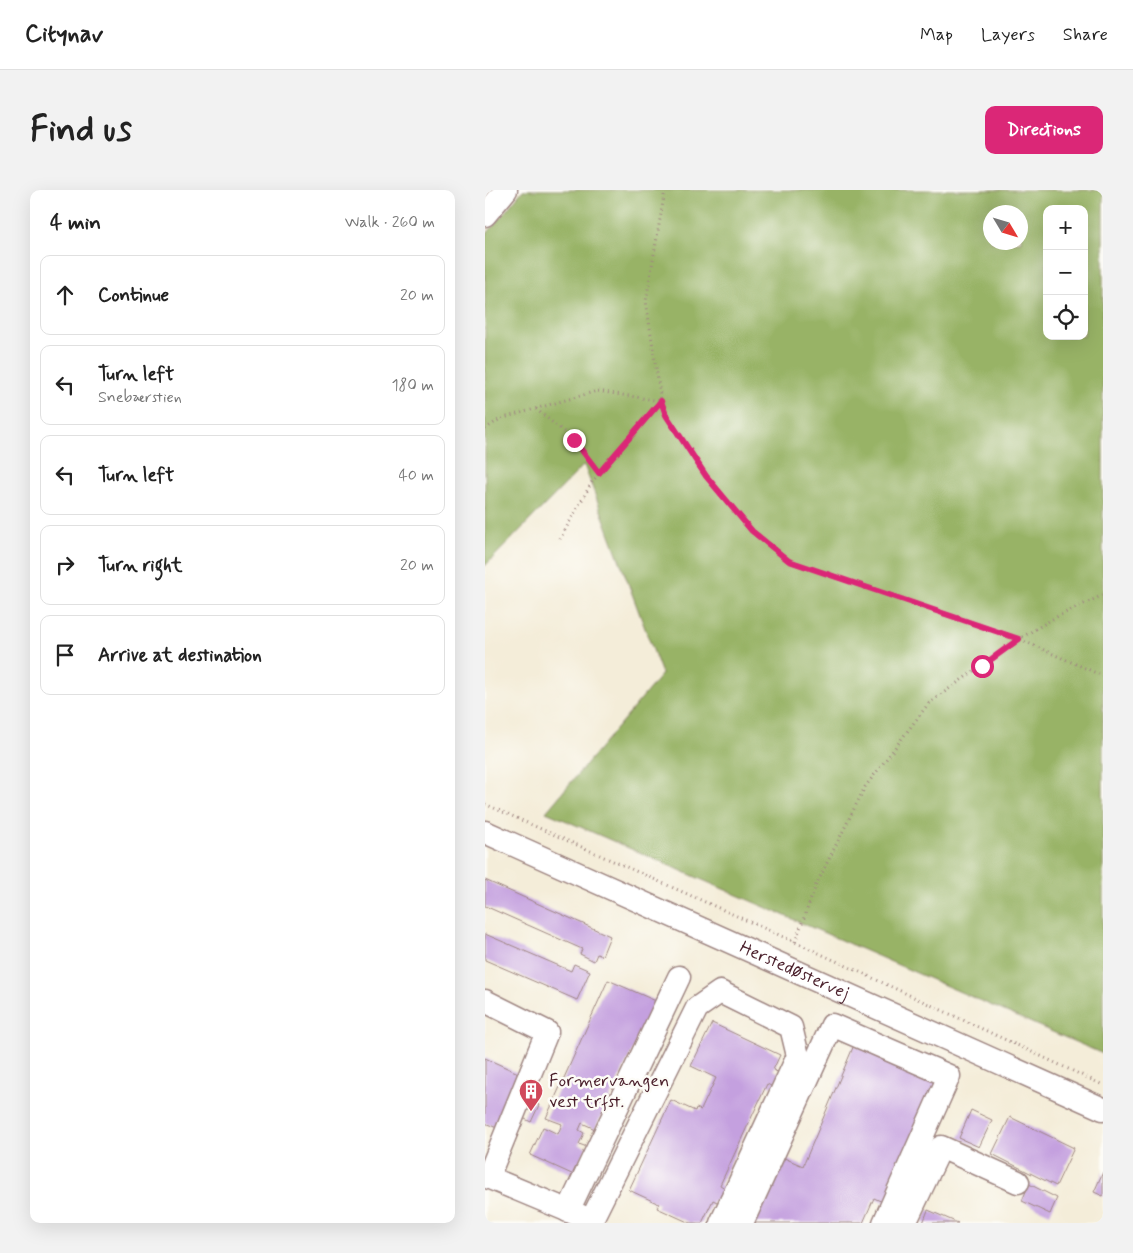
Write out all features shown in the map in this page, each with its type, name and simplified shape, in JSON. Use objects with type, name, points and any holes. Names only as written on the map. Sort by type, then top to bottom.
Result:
[{"type":"street","points":[[485,215],[506,190]]},
{"type":"street","name":"Herstedøstervej","points":[[485,832],[1103,1109]]},
{"type":"street","points":[[568,1211],[679,977]]},
{"type":"street","points":[[485,1001],[547,1032],[494,1136],[487,1176],[594,1222],[697,1008],[720,992],[791,1026],[797,1056],[721,1223]]},
{"type":"street","points":[[742,1223],[832,1025],[949,1076],[884,1223]]},
{"type":"street","points":[[905,1223],[941,1147],[1018,1182]]},
{"type":"path","points":[[665,190],[646,301],[661,401],[666,415],[706,476],[752,531],[789,561],[1019,639],[1103,676]]},
{"type":"path","points":[[485,429],[500,419],[597,391],[661,401]]},
{"type":"path","points":[[560,539],[592,482],[661,401]]},
{"type":"path","points":[[536,409],[574,440],[599,473]]},
{"type":"path","points":[[795,942],[816,885],[865,787],[929,703],[1019,639],[1054,618],[1103,595]]},
{"type":"path","points":[[485,804],[795,942],[1103,1085]]},
{"type":"green space","points":[[523,190],[1103,190],[1103,1054],[546,812],[662,674],[584,465],[485,566],[485,236]]},
{"type":"building","points":[[485,880],[610,936],[602,956],[597,954],[594,961],[580,954],[582,949],[485,906]]},
{"type":"building","points":[[485,934],[571,971],[574,964],[590,971],[577,1000],[485,960]]},
{"type":"building","points":[[608,980],[656,1001],[595,1129],[582,1123],[579,1130],[584,1133],[579,1144],[587,1147],[574,1175],[530,1155],[543,1127],[558,1134],[562,1124],[546,1118]]},
{"type":"building","points":[[712,1023],[780,1055],[773,1070],[780,1073],[773,1087],[767,1084],[720,1185],[725,1188],[719,1203],[713,1200],[702,1223],[690,1223],[657,1208],[659,1204],[629,1190],[671,1100],[695,1111],[696,1108],[701,1110],[716,1078],[691,1066]]},
{"type":"building","points":[[854,1045],[938,1080],[887,1204],[874,1198],[863,1223],[749,1223],[777,1155],[803,1166]]},
{"type":"building","points":[[485,1058],[527,1077],[504,1131],[485,1123]]},
{"type":"building","name":"Formervangen vest trfst.","points":[[531,1101],[539,1105],[531,1122],[523,1118]]},
{"type":"building","points":[[971,1110],[992,1120],[979,1147],[959,1138]]},
{"type":"building","points":[[1010,1117],[1074,1148],[1056,1186],[992,1154]]},
{"type":"building","points":[[1103,1172],[1103,1196],[1094,1192]]},
{"type":"building","points":[[1029,1184],[1057,1198],[1050,1214],[1022,1201]]},
{"type":"building","points":[[928,1210],[958,1223],[923,1223]]},
{"type":"place","name":"Formervangen vest trfst.","points":[[531,1112]]},
{"type":"route","points":[[574,440],[599,473],[661,401],[666,415],[706,476],[752,531],[789,561],[1019,639],[982,666]]}]
